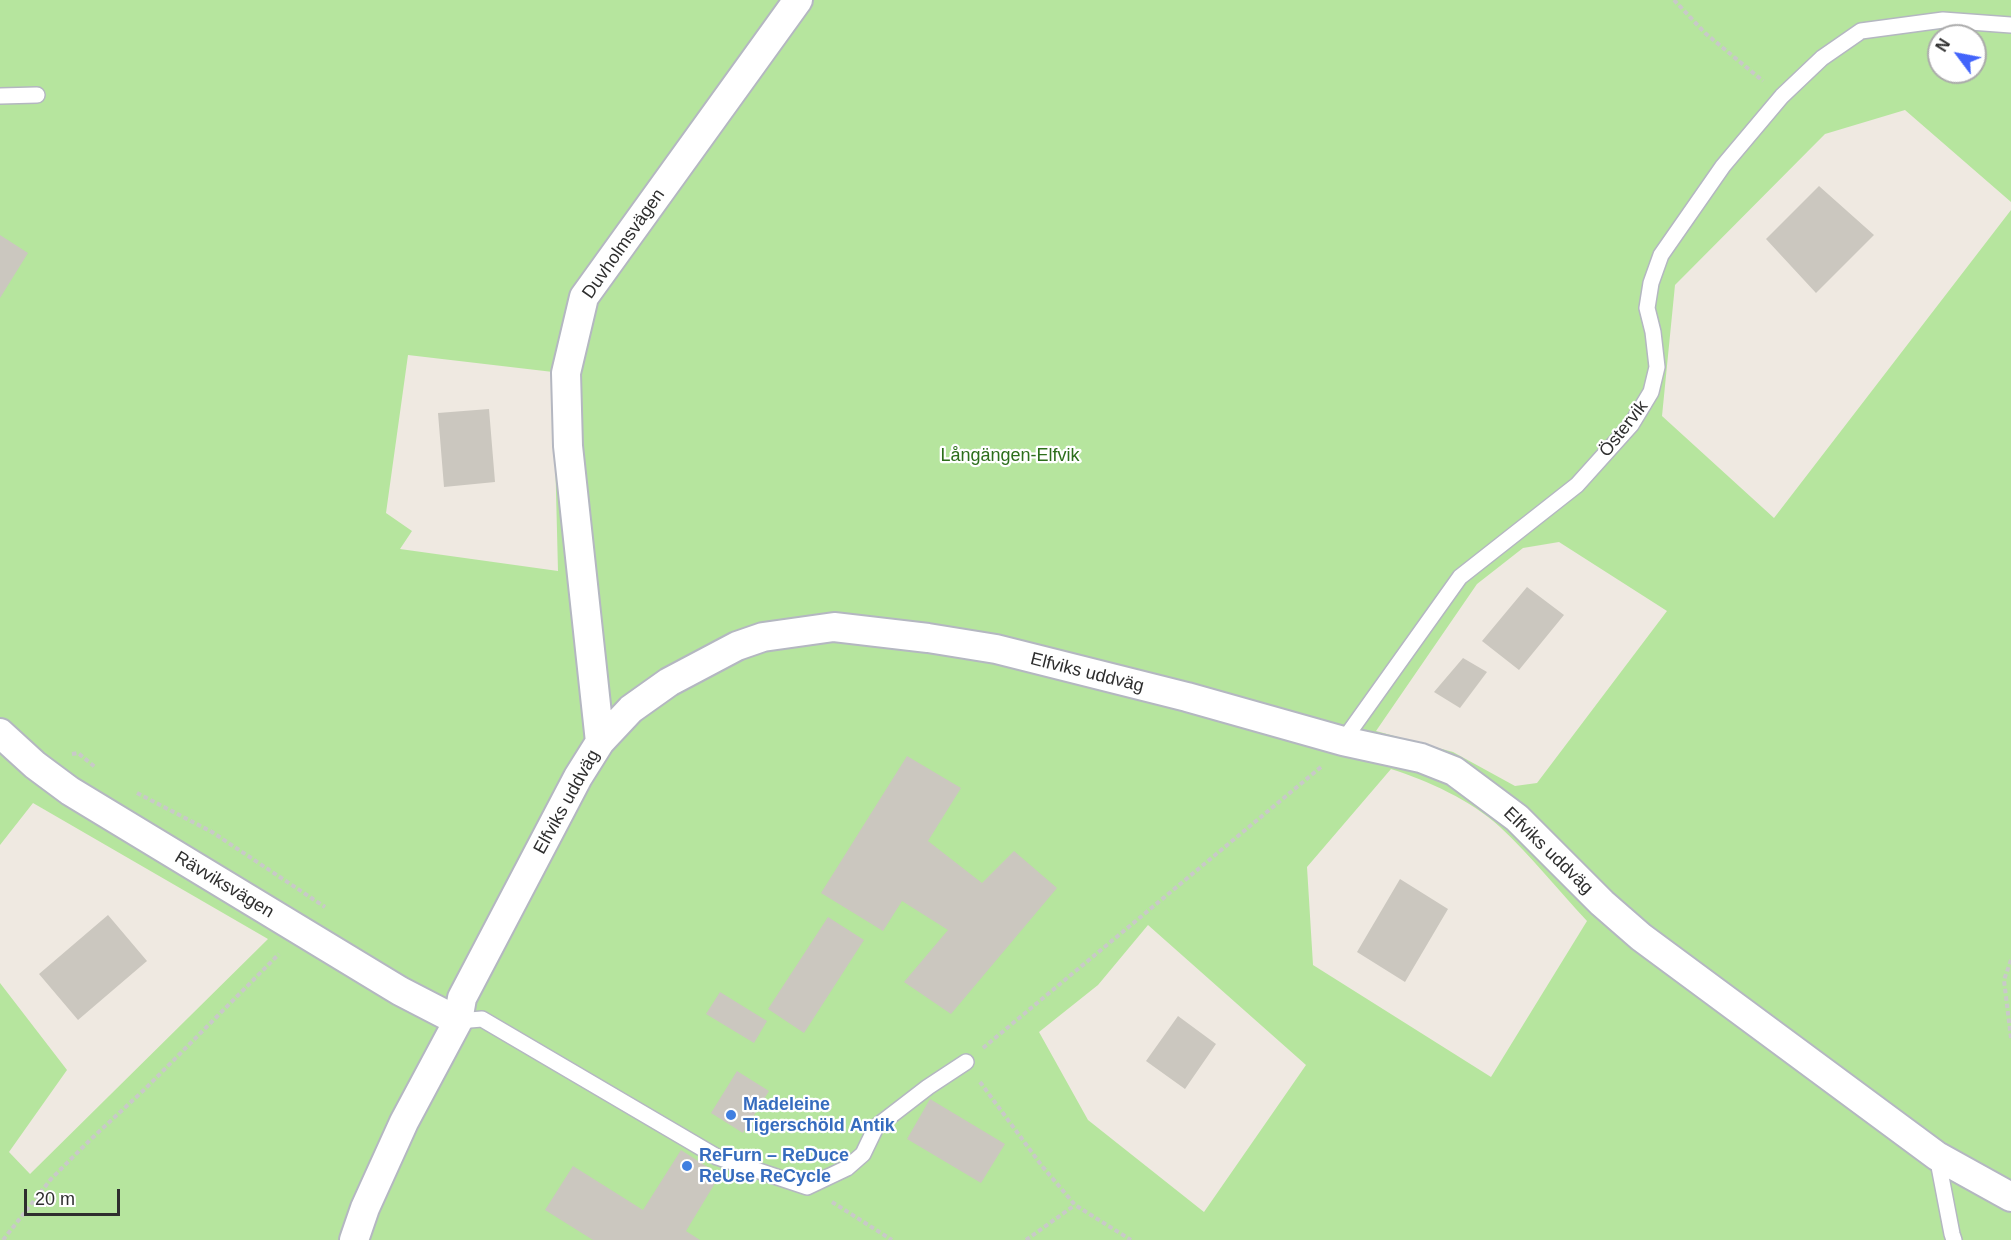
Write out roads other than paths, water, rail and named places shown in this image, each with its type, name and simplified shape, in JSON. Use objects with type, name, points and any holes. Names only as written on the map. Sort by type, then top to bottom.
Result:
[{"type":"street","name":"Duvholmsvägen","points":[[600,742],[568,446],[566,373],[584,297],[798,0]]},
{"type":"street","name":"Elfviks uddväg","points":[[354,1240],[365,1208],[404,1122],[458,1021],[462,998],[578,777],[600,742],[631,709],[669,682],[737,645],[763,637],[834,627],[996,649],[1187,697],[1342,741],[1421,758],[1454,771],[1517,818],[1602,903],[1641,937],[1936,1156],[2011,1197]]},
{"type":"street","name":"Rävviksvägen","points":[[0,733],[35,765],[70,791],[400,991],[458,1021]]},
{"type":"lane","name":"Östervik","points":[[1342,741],[1460,577],[1577,485],[1631,425],[1651,392],[1657,367],[1653,332],[1647,308],[1651,283],[1661,255],[1724,166],[1782,96],[1822,57],[1861,31],[1943,20],[2011,25]]},
{"type":"lane","points":[[0,96],[37,95]]},
{"type":"lane","points":[[458,1021],[482,1019],[717,1157],[807,1187],[847,1168],[863,1154],[876,1127],[928,1087],[966,1062]]},
{"type":"lane","points":[[1936,1156],[1954,1240]]},
{"type":"place","name":"Madeleine Tigerschöld Antik","points":[[731,1115]]},
{"type":"place","name":"ReFurn – ReDuce ReUse ReCycle","points":[[687,1166]]},
{"type":"park label","name":"Långängen-Elfvik","points":[[1010,456]]}]
